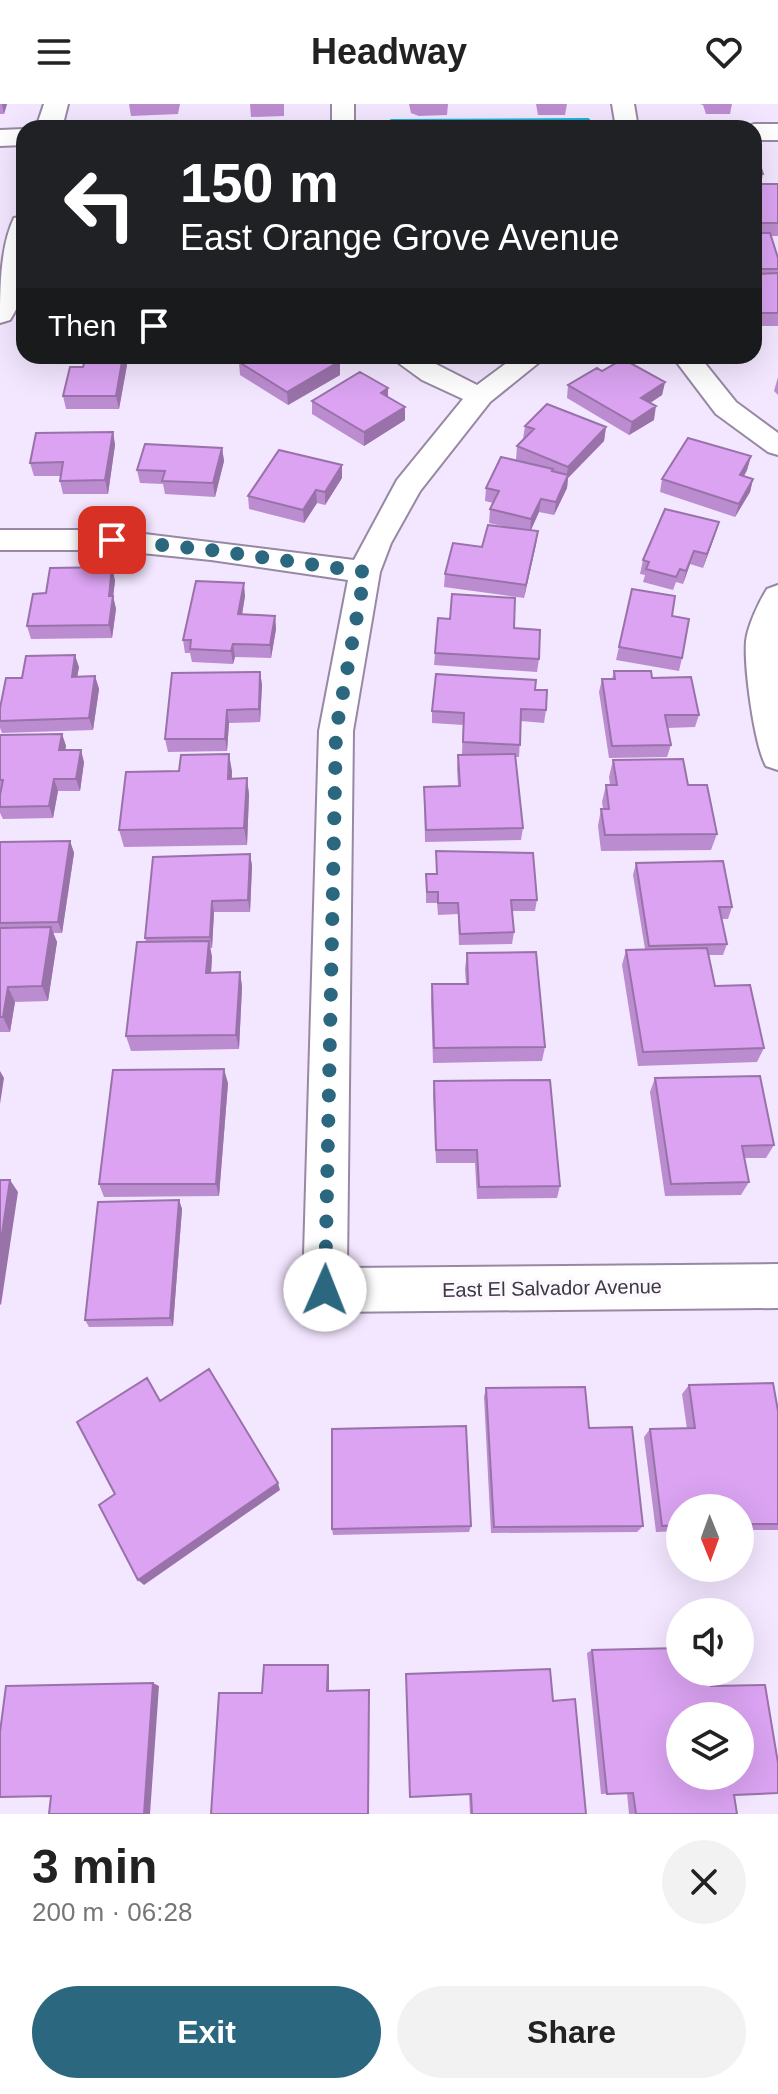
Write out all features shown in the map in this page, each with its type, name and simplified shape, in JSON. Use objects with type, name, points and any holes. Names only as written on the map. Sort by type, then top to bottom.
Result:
[{"type":"street","points":[[0,314],[16,254]]},
{"type":"street","points":[[415,364],[480,396]]},
{"type":"street","points":[[0,540],[112,540],[211,550],[365,572],[376,543],[407,487],[480,396],[521,364]]},
{"type":"street","points":[[691,364],[726,408],[778,446]]},
{"type":"street","name":"East El Salvador Avenue","points":[[365,572],[336,731],[325,1290],[778,1286]]},
{"type":"street","points":[[778,596],[762,640],[767,698],[778,757]]},
{"type":"building","points":[[762,184],[778,184],[778,223],[762,223]]},
{"type":"building","points":[[762,233],[770,233],[778,269],[762,269]]},
{"type":"building","points":[[778,273],[778,313],[762,313],[762,274]]},
{"type":"building","points":[[84,364],[122,364],[116,396],[63,396],[70,367],[83,367]]},
{"type":"building","points":[[242,364],[335,364],[287,392]]},
{"type":"building","points":[[614,364],[632,364],[665,382],[641,398],[656,406],[632,422],[568,385],[597,368],[602,371]]},
{"type":"building","points":[[360,372],[388,388],[381,393],[405,407],[364,432],[312,401]]},
{"type":"building","points":[[547,404],[606,427],[568,467],[517,446],[534,429],[525,426]]},
{"type":"building","points":[[113,432],[105,480],[60,481],[63,462],[30,463],[36,433]]},
{"type":"building","points":[[688,438],[751,456],[740,475],[753,479],[739,504],[662,479]]},
{"type":"building","points":[[145,444],[222,448],[213,483],[162,481],[165,471],[137,470]]},
{"type":"building","points":[[279,450],[342,465],[325,492],[316,490],[303,510],[248,496]]},
{"type":"building","points":[[501,457],[568,475],[556,502],[541,499],[531,519],[490,509],[499,491],[486,488]]},
{"type":"building","points":[[665,509],[719,522],[707,554],[694,551],[686,571],[680,569],[676,577],[646,569],[649,562],[643,560]]},
{"type":"building","points":[[488,525],[538,531],[526,585],[445,574],[453,543],[482,547]]},
{"type":"building","points":[[112,567],[109,596],[113,596],[109,625],[27,626],[33,594],[46,593],[50,568]]},
{"type":"building","points":[[196,581],[244,583],[238,614],[275,616],[270,645],[233,644],[231,651],[190,649],[191,640],[183,640]]},
{"type":"building","points":[[632,589],[675,596],[672,616],[689,619],[682,658],[619,647]]},
{"type":"building","points":[[452,594],[515,598],[514,628],[540,630],[539,659],[435,653],[438,618],[450,619]]},
{"type":"building","points":[[75,655],[72,677],[95,676],[89,718],[0,721],[6,678],[22,678],[26,656]]},
{"type":"building","points":[[614,671],[651,671],[652,678],[691,677],[699,715],[665,715],[671,745],[612,746],[602,679],[615,679]]},
{"type":"building","points":[[260,672],[259,709],[227,710],[225,739],[165,739],[172,673]]},
{"type":"building","points":[[436,674],[536,680],[535,690],[547,690],[546,710],[521,709],[520,745],[463,742],[464,713],[432,711]]},
{"type":"building","points":[[62,734],[59,750],[81,750],[76,779],[54,779],[49,806],[0,807],[3,780],[0,780],[0,735]]},
{"type":"building","points":[[229,754],[228,779],[247,778],[244,828],[119,830],[126,772],[179,771],[181,755]]},
{"type":"building","points":[[515,754],[523,828],[426,830],[424,787],[460,786],[458,755]]},
{"type":"building","points":[[683,759],[688,785],[707,785],[717,834],[605,835],[601,809],[609,809],[606,785],[617,785],[613,760]]},
{"type":"building","points":[[70,841],[58,922],[0,923],[0,842]]},
{"type":"building","points":[[436,851],[533,853],[537,900],[511,900],[514,932],[460,934],[458,903],[438,903],[438,892],[427,892],[426,874],[437,874]]},
{"type":"building","points":[[250,854],[248,900],[212,901],[210,937],[145,938],[153,857]]},
{"type":"building","points":[[723,861],[732,907],[719,907],[727,944],[649,946],[636,863]]},
{"type":"building","points":[[51,927],[42,986],[8,987],[3,1017],[0,1017],[0,928]]},
{"type":"building","points":[[209,941],[206,973],[240,972],[236,1035],[126,1036],[137,942]]},
{"type":"building","points":[[707,948],[715,986],[750,985],[764,1048],[643,1052],[626,950]]},
{"type":"building","points":[[536,952],[545,1047],[434,1048],[432,984],[468,984],[467,953]]},
{"type":"building","points":[[224,1069],[216,1184],[99,1184],[113,1070]]},
{"type":"building","points":[[760,1076],[774,1145],[742,1146],[749,1182],[671,1184],[655,1078]]},
{"type":"building","points":[[550,1080],[560,1186],[479,1187],[477,1150],[436,1150],[434,1081]]},
{"type":"building","points":[[0,1180],[10,1180],[0,1247]]},
{"type":"building","points":[[179,1200],[170,1318],[85,1320],[98,1202]]},
{"type":"building","points":[[209,1369],[278,1483],[138,1580],[99,1505],[115,1494],[77,1422],[147,1378],[160,1401]]},
{"type":"building","points":[[773,1383],[778,1411],[778,1524],[754,1524],[754,1494],[666,1494],[666,1526],[662,1526],[650,1429],[695,1428],[689,1385]]},
{"type":"building","points":[[585,1387],[589,1428],[632,1427],[643,1526],[494,1527],[486,1388]]},
{"type":"building","points":[[466,1426],[471,1526],[332,1529],[332,1429]]},
{"type":"building","points":[[666,1648],[666,1686],[765,1685],[778,1763],[778,1793],[734,1795],[737,1814],[636,1814],[633,1793],[607,1794],[592,1650]]},
{"type":"building","points":[[264,1665],[328,1665],[327,1691],[369,1690],[368,1814],[211,1814],[219,1693],[262,1693]]},
{"type":"building","points":[[550,1669],[553,1701],[575,1699],[586,1814],[472,1814],[471,1794],[410,1797],[406,1674]]},
{"type":"building","points":[[153,1683],[144,1814],[49,1814],[51,1796],[0,1797],[0,1732],[6,1686]]},
{"type":"route","points":[[112,540],[211,550],[365,572],[336,731],[325,1290]]}]
